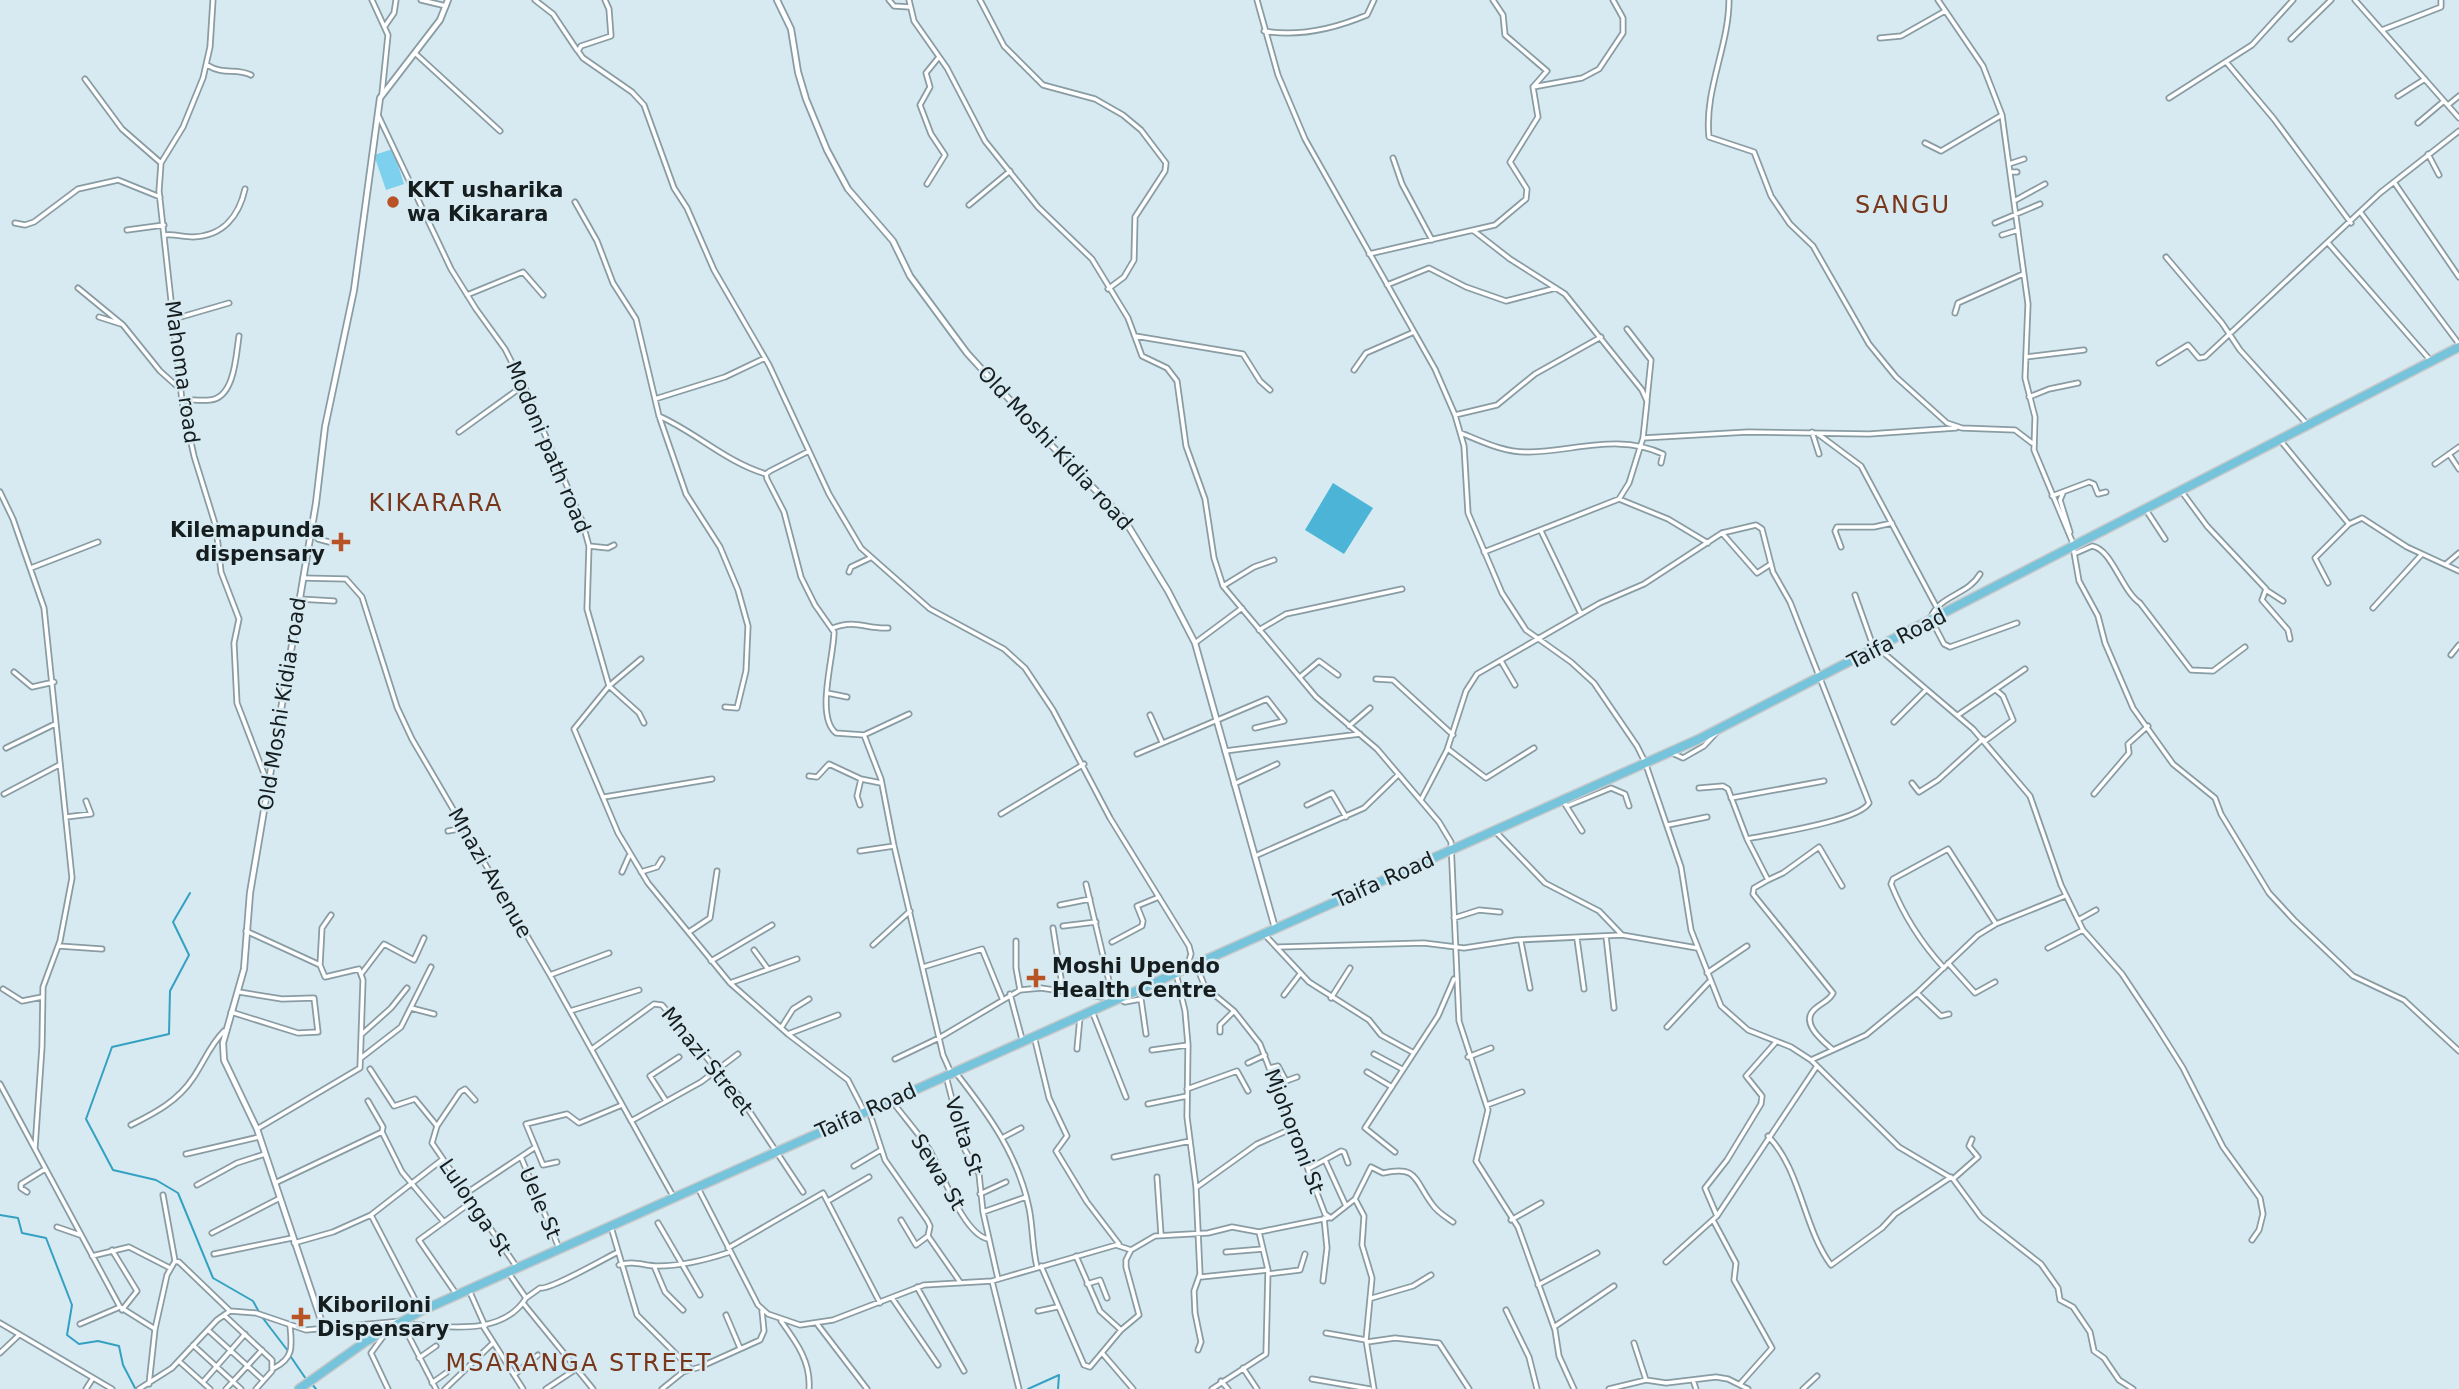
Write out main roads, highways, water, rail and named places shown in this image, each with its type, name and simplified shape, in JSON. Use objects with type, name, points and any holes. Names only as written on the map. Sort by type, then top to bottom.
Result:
[{"type":"highway","name":"Taifa Road","points":[[299,1389],[422,1311],[1495,830],[1565,803],[1645,762],[1716,731],[2075,550],[2181,491],[2459,345]]},
{"type":"waterway","points":[[190,893],[173,922],[189,955],[170,991],[169,1034],[112,1047],[86,1119],[113,1170],[156,1180],[178,1193],[213,1278],[253,1301],[259,1312]]},
{"type":"waterway","points":[[0,1215],[18,1218],[22,1233],[46,1238],[72,1305],[67,1335],[79,1344],[98,1341],[119,1346],[123,1365],[135,1388]]},
{"type":"waterway","points":[[262,1317],[288,1351]]},
{"type":"waterway","points":[[291,1357],[306,1379]]},
{"type":"waterway","points":[[1028,1389],[1059,1375],[1058,1389]]},
{"type":"waterway","points":[[311,1383],[316,1389]]},
{"type":"place","name":"KKT usharika wa Kikarara","points":[[393,202]]},
{"type":"place","name":"Kilemapunda dispensary","points":[[341,542]]},
{"type":"place","name":"Moshi Upendo Health Centre","points":[[1036,978]]},
{"type":"place","name":"Kiboriloni Dispensary","points":[[301,1317]]},
{"type":"district","name":"SANGU","points":[[1903,205]]},
{"type":"district","name":"KIKARARA","points":[[436,503]]},
{"type":"district","name":"MSARANGA STREET","points":[[579,1363]]}]
